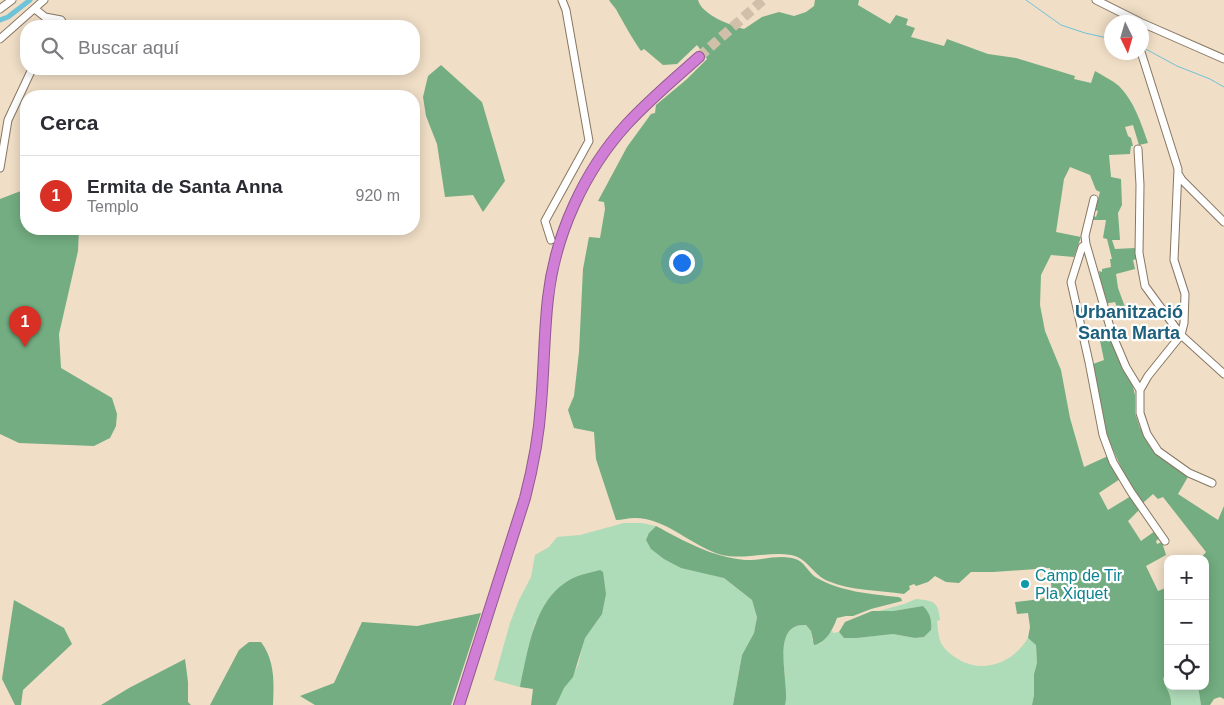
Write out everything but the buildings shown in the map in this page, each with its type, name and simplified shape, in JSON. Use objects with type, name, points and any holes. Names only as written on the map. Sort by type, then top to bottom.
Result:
[{"type":"highway","points":[[459,705],[525,498],[533,464],[541,404],[548,296],[554,264],[568,222],[583,187],[612,142],[643,108],[699,57]]},
{"type":"street","points":[[0,9],[12,0]]},
{"type":"street","points":[[21,20],[44,0]]},
{"type":"street","points":[[551,240],[545,221],[589,141],[566,10],[562,0]]},
{"type":"street","points":[[1096,0],[1125,15]]},
{"type":"street","points":[[35,9],[44,17],[61,20]]},
{"type":"street","points":[[1,33],[20,21]]},
{"type":"street","points":[[1149,27],[1224,59]]},
{"type":"street","points":[[1144,60],[1179,175],[1224,222]]},
{"type":"street","points":[[22,90],[29,75]]},
{"type":"street","points":[[0,168],[8,120],[20,94]]},
{"type":"street","points":[[1138,149],[1140,185],[1139,253],[1145,286],[1181,335],[1224,374]]},
{"type":"street","points":[[1179,175],[1174,260],[1184,294],[1184,323],[1181,335],[1148,376],[1140,390],[1140,413],[1147,434],[1158,451],[1189,473],[1212,483]]},
{"type":"street","points":[[1094,199],[1085,236],[1086,244],[1112,334],[1126,368],[1140,390]]},
{"type":"street","points":[[1086,244],[1082,247],[1071,282],[1103,435],[1113,462],[1131,492],[1165,540]]},
{"type":"green space","points":[[609,0],[698,0],[711,15],[744,29],[762,17],[779,12],[794,16],[806,12],[814,6],[815,0],[859,0],[858,5],[890,24],[896,15],[908,19],[906,25],[915,28],[911,37],[944,46],[947,39],[988,54],[1016,58],[1075,76],[1074,79],[1091,83],[1095,71],[1119,86],[1129,98],[1148,143],[1139,145],[1133,125],[1125,127],[1133,146],[1131,146],[1130,154],[1109,155],[1111,177],[1121,179],[1122,205],[1118,213],[1120,240],[1112,240],[1115,249],[1135,248],[1137,259],[1133,260],[1135,269],[1116,274],[1118,288],[1128,315],[1124,317],[1122,309],[1118,310],[1115,302],[1104,304],[1099,271],[1102,272],[1102,269],[1111,267],[1110,259],[1112,259],[1107,239],[1103,238],[1106,220],[1092,220],[1094,216],[1096,217],[1098,211],[1095,210],[1100,192],[1096,190],[1090,175],[1070,167],[1064,179],[1056,232],[1081,237],[1074,257],[1051,255],[1041,275],[1040,305],[1045,331],[1061,370],[1070,418],[1084,467],[1108,456],[1120,479],[1099,493],[1108,510],[1131,496],[1139,510],[1128,521],[1141,541],[1155,531],[1160,538],[1156,541],[1157,544],[1162,542],[1166,555],[1146,566],[1158,591],[1164,589],[1163,678],[1164,690],[1167,690],[1171,705],[1032,705],[1034,674],[1037,663],[1036,645],[1028,638],[1030,627],[1028,613],[1017,614],[1015,602],[1041,599],[1052,594],[1050,568],[971,572],[959,583],[946,582],[935,576],[928,582],[909,586],[910,589],[904,594],[865,590],[846,587],[828,581],[818,575],[802,559],[791,555],[774,554],[739,557],[722,555],[647,519],[616,520],[596,459],[594,432],[574,428],[568,410],[574,396],[579,352],[583,269],[589,237],[600,238],[605,209],[604,202],[598,201],[627,147],[651,114],[655,113],[656,105],[707,59],[697,45],[677,64],[663,65],[644,49],[641,51]]},
{"type":"green space","points":[[441,65],[482,102],[505,181],[483,212],[473,195],[445,197],[437,144],[426,116],[423,97],[428,76]]},
{"type":"green space","points":[[20,191],[20,235],[79,235],[78,251],[59,334],[61,368],[112,398],[117,414],[116,426],[110,438],[94,446],[19,443],[0,434],[0,199]]},
{"type":"green space","points":[[1109,333],[1124,370],[1132,383],[1135,395],[1135,413],[1140,428],[1151,445],[1189,475],[1178,494],[1218,520],[1224,506],[1224,699],[1220,697],[1214,699],[1210,705],[1201,705],[1199,690],[1209,690],[1209,555],[1203,555],[1206,552],[1163,497],[1158,499],[1153,494],[1144,502],[1144,507],[1124,474],[1106,434],[1093,364],[1104,360],[1099,336]]},
{"type":"green space","points":[[624,523],[642,523],[656,526],[649,533],[724,578],[752,600],[757,616],[754,633],[742,655],[733,705],[556,705],[560,694],[578,665],[600,570],[594,572],[535,623],[520,687],[494,680],[510,623],[531,577],[535,555],[549,547],[557,537],[580,535]]},
{"type":"green space","points":[[656,526],[699,548],[721,556],[745,560],[778,557],[791,558],[801,562],[814,576],[827,583],[856,592],[898,597],[902,601],[853,616],[837,618],[831,631],[822,641],[814,645],[811,631],[806,625],[794,627],[788,634],[784,644],[785,705],[733,705],[742,655],[754,633],[757,617],[752,600],[724,578],[681,568],[651,549],[646,540],[649,533]]},
{"type":"green space","points":[[600,570],[603,572],[606,594],[602,614],[585,638],[573,677],[564,688],[556,705],[531,705],[533,689],[520,687],[531,638],[544,606],[553,593],[566,582],[581,575]]},
{"type":"green space","points":[[916,599],[934,603],[938,609],[940,620],[937,621],[941,643],[951,654],[968,664],[987,666],[997,664],[1015,654],[1028,638],[1036,644],[1037,663],[1034,674],[1032,705],[785,705],[784,644],[788,634],[794,627],[806,625],[811,631],[812,640],[820,644],[832,630],[833,633],[839,632],[844,638],[893,634],[915,638],[924,637],[931,630],[923,606],[893,611],[879,611]]},
{"type":"green space","points":[[14,600],[64,628],[72,644],[23,690],[21,705],[15,705],[2,679]]},
{"type":"green space","points":[[923,606],[929,614],[931,623],[931,630],[924,637],[915,638],[893,634],[844,638],[839,632],[845,622],[872,611],[893,611]]},
{"type":"green space","points":[[481,613],[451,705],[315,705],[300,696],[334,683],[362,622],[417,626]]},
{"type":"green space","points":[[249,642],[261,642],[266,649],[271,664],[273,680],[273,705],[210,705],[239,650]]},
{"type":"green space","points":[[185,659],[188,702],[191,705],[101,705],[129,688]]},
{"type":"green space","points":[[1167,690],[1199,690],[1201,705],[1171,705]]},
{"type":"waterway","points":[[0,20],[8,17],[30,0]]},
{"type":"waterway","points":[[1026,0],[1061,25],[1104,37]]},
{"type":"waterway","points":[[1149,51],[1177,66],[1210,79],[1224,87]]},
{"type":"tunnel","points":[[699,57],[763,0]]},
{"type":"place","name":"Ermita de Santa Anna","points":[[25,347]]},
{"type":"place","name":"Camp de Tir Pla Xiquet","points":[[1025,584]]},
{"type":"district","name":"Urbanització Santa Marta","points":[[1129,322]]}]
